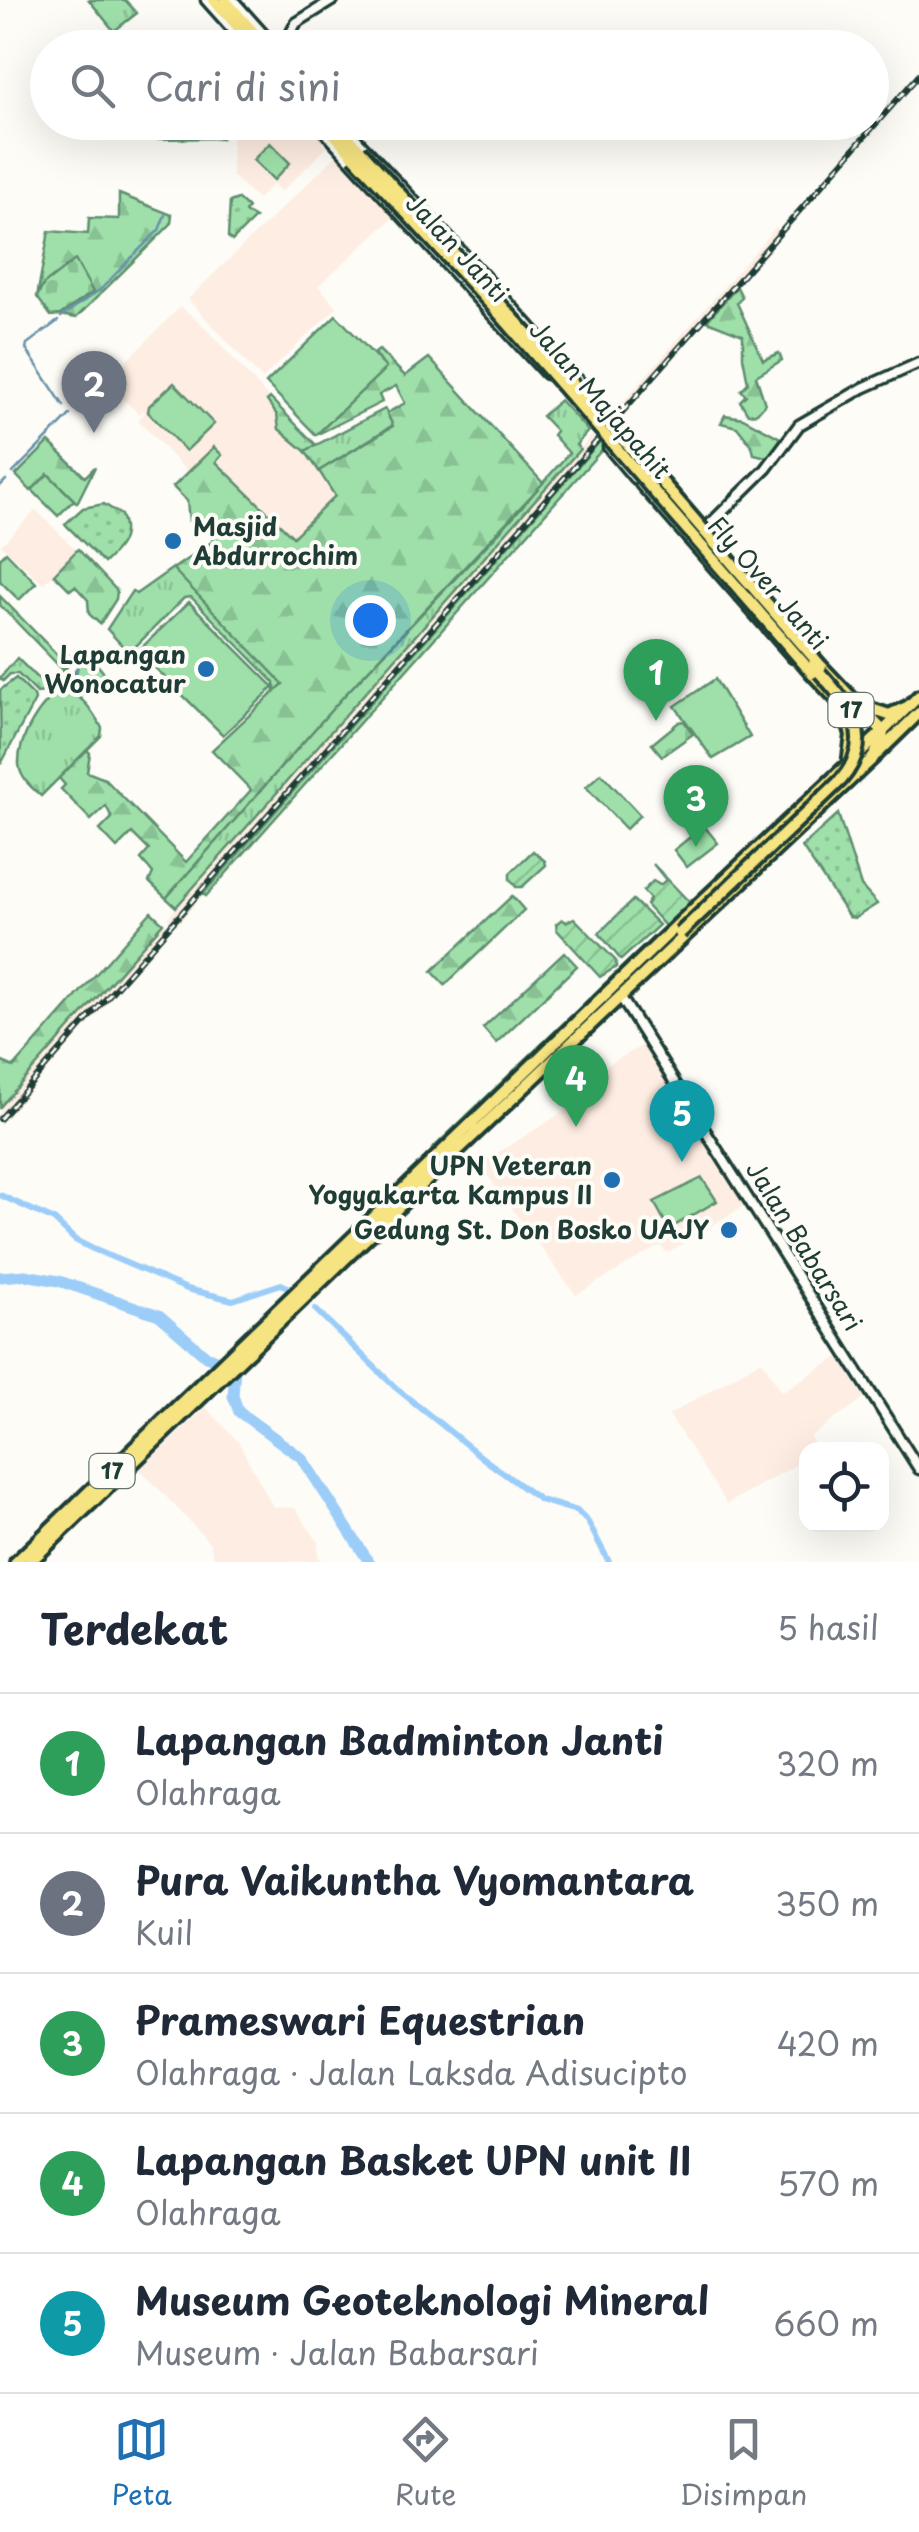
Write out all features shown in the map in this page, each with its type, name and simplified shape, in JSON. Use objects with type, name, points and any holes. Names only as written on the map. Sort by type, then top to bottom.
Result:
[{"type":"main road","points":[[214,0],[240,30]]},
{"type":"main road","points":[[225,0],[252,30]]},
{"type":"main road","name":"Jalan Majapahit","points":[[341,140],[661,480],[817,669]]},
{"type":"main road","name":"Jalan Majapahit","points":[[349,140],[848,703]]},
{"type":"main road","name":"Jalan Majapahit","points":[[621,440],[656,485]]},
{"type":"main road","name":"Fly Over Janti","points":[[637,979],[840,780],[856,755],[858,732],[852,712],[841,696],[656,485]]},
{"type":"main road","points":[[880,743],[915,710],[919,696]]},
{"type":"main road","points":[[848,703],[880,714],[915,710]]},
{"type":"main road","name":"17","points":[[848,703],[880,743]]},
{"type":"main road","name":"17","points":[[847,766],[852,736],[848,703]]},
{"type":"main road","points":[[880,743],[915,710]]},
{"type":"main road","name":"17","points":[[30,1562],[790,818],[847,766],[880,743]]},
{"type":"main road","name":"17","points":[[241,1354],[800,828],[880,743]]},
{"type":"main road","points":[[790,818],[816,798],[823,798],[800,828]]},
{"type":"main road","name":"17","points":[[16,1562],[211,1383]]},
{"type":"street","points":[[206,0],[237,30]]},
{"type":"street","points":[[233,0],[260,30]]},
{"type":"street","points":[[293,30],[296,23],[333,0]]},
{"type":"street","name":"Jalan Janti","points":[[336,140],[564,394],[588,412],[597,412],[597,404],[579,380],[355,140]]},
{"type":"street","points":[[483,307],[500,292]]},
{"type":"street","points":[[707,527],[766,468],[799,425],[863,388],[919,363]]},
{"type":"street","points":[[564,394],[577,392],[579,380]]},
{"type":"street","points":[[640,485],[614,440],[617,437],[657,470],[707,527],[824,663],[833,687]]},
{"type":"street","points":[[608,447],[809,676],[833,687]]},
{"type":"street","points":[[640,485],[643,472],[650,467],[657,470]]},
{"type":"street","points":[[734,592],[750,578]]},
{"type":"street","name":"Jalan Babarsari","points":[[620,996],[919,1469]]},
{"type":"shaded area","points":[[232,140],[331,143],[281,192],[273,184],[258,199],[232,176]]},
{"type":"shaded area","points":[[337,155],[394,217],[318,286],[337,307],[262,379],[188,299]]},
{"type":"shaded area","points":[[776,227],[783,233],[617,423],[610,417]]},
{"type":"shaded area","points":[[180,307],[200,322],[268,397],[336,496],[292,538],[215,462],[214,448],[188,473],[138,420],[145,412],[139,414],[105,383]]},
{"type":"shaded area","points":[[591,436],[599,443],[176,926],[167,918]]},
{"type":"shaded area","points":[[36,510],[77,551],[43,584],[1,545]]},
{"type":"shaded area","points":[[163,923],[171,930],[0,1125],[0,1107]]},
{"type":"shaded area","name":"UPN Veteran Yogyakarta Kampus II","points":[[647,1043],[747,1204],[667,1253],[660,1245],[576,1295],[479,1164],[581,1098],[573,1084]]},
{"type":"shaded area","points":[[839,1357],[864,1398],[810,1437],[813,1442],[799,1442],[799,1463],[727,1504],[669,1415],[762,1360],[781,1392]]},
{"type":"shaded area","points":[[206,1407],[239,1443],[273,1507],[295,1508],[318,1542],[322,1562],[215,1562],[210,1543],[140,1469]]},
{"type":"green space","points":[[89,0],[125,0],[137,13],[113,30]]},
{"type":"green space","points":[[270,143],[290,163],[274,180],[253,160]]},
{"type":"green space","points":[[119,194],[172,215],[171,224],[76,318],[60,315],[93,292],[40,289],[37,297],[49,231],[88,234],[89,218],[119,219]]},
{"type":"green space","points":[[238,199],[248,208],[245,212],[255,218],[232,241],[228,237],[230,202]]},
{"type":"green space","points":[[75,260],[93,292],[60,315],[51,316],[37,297],[44,284]]},
{"type":"green space","points":[[737,287],[742,297],[737,303],[763,360],[779,353],[782,360],[756,376],[765,404],[757,413],[748,414],[740,401],[746,395],[741,390],[748,383],[743,335],[707,321]]},
{"type":"green space","points":[[336,315],[386,368],[316,435],[266,383]]},
{"type":"green space","points":[[379,350],[405,376],[429,358],[543,483],[341,699],[166,898],[149,882],[153,873],[141,859],[149,850],[132,833],[117,848],[100,830],[112,818],[106,806],[91,820],[61,789],[65,785],[59,778],[87,750],[87,772],[105,779],[186,862],[251,790],[212,750],[283,684],[173,569],[213,541],[207,526],[189,521],[187,501],[173,487],[214,447],[222,455],[216,462],[293,537],[335,496],[319,471],[393,426],[387,413],[405,403],[396,386],[379,395],[382,402],[316,435],[385,368],[375,353]]},
{"type":"green space","points":[[174,383],[214,424],[186,451],[148,412],[149,406]]},
{"type":"green space","points":[[270,398],[316,445],[305,451],[279,429],[277,415],[267,401]]},
{"type":"green space","points":[[560,400],[588,431],[576,445],[580,449],[176,907],[166,898],[341,699],[569,453],[542,416]]},
{"type":"green space","points":[[385,409],[393,425],[319,471],[305,451]]},
{"type":"green space","points":[[725,415],[743,418],[784,440],[771,458],[754,454],[737,427],[721,423]]},
{"type":"green space","points":[[602,439],[607,444],[206,896],[203,894]]},
{"type":"green space","points":[[49,442],[85,477],[95,467],[77,503],[48,474],[31,491],[16,475]]},
{"type":"green space","points":[[48,474],[74,500],[58,516],[32,490]]},
{"type":"green space","points":[[104,504],[121,515],[124,536],[104,563],[65,524],[83,508]]},
{"type":"green space","points":[[78,549],[117,591],[100,624],[89,614],[88,600],[75,586],[70,590],[54,574]]},
{"type":"green space","points":[[6,552],[36,583],[19,600],[0,581],[0,558]]},
{"type":"green space","points":[[173,568],[284,684],[275,692],[274,682],[191,597],[184,598],[129,653],[107,629],[132,591],[136,594]]},
{"type":"green space","points":[[0,596],[67,667],[62,669],[0,605]]},
{"type":"green space","name":"Lapangan Wonocatur","points":[[189,602],[274,687],[223,735],[138,651]]},
{"type":"green space","points":[[17,658],[45,686],[44,690],[67,667],[45,692],[37,693],[18,674],[10,674],[3,681],[0,678]]},
{"type":"green space","points":[[96,663],[104,673],[83,694],[74,687],[72,678],[78,665]]},
{"type":"green space","points":[[16,678],[35,700],[1,764],[0,690]]},
{"type":"green space","points":[[715,679],[750,737],[713,759],[675,706]]},
{"type":"green space","points":[[62,690],[86,704],[102,728],[101,736],[41,796],[21,774],[20,754],[38,712]]},
{"type":"green space","points":[[684,721],[693,734],[662,756],[652,744]]},
{"type":"green space","points":[[601,773],[640,815],[626,829],[586,787]]},
{"type":"green space","points":[[838,814],[861,886],[877,904],[855,918],[849,917],[802,847]]},
{"type":"green space","points":[[704,826],[718,843],[687,867],[674,850]]},
{"type":"green space","points":[[533,851],[546,865],[522,887],[516,887],[510,873]]},
{"type":"green space","points":[[653,864],[691,904],[435,1152],[432,1149],[665,926],[646,905],[650,899],[643,891],[653,881],[660,885],[666,880]]},
{"type":"green space","points":[[512,896],[524,910],[445,985],[432,971]]},
{"type":"green space","points":[[633,900],[659,925],[621,960],[599,933]]},
{"type":"green space","points":[[151,912],[163,923],[0,1107],[0,1061],[14,1067]]},
{"type":"green space","points":[[574,918],[616,961],[616,967],[600,977],[557,930],[556,924],[562,919],[566,922]]},
{"type":"green space","points":[[564,952],[577,966],[496,1043],[483,1028]]},
{"type":"green space","points":[[702,1178],[717,1201],[669,1229],[654,1202]]},
{"type":"waterway","points":[[135,254],[159,230],[165,215]]},
{"type":"waterway","points":[[61,317],[101,289],[133,256]]},
{"type":"waterway","points":[[58,321],[27,344],[26,349],[64,406]]},
{"type":"waterway","points":[[13,473],[70,415]]},
{"type":"waterway","points":[[0,486],[6,480]]},
{"type":"waterway","points":[[68,654],[72,659]]},
{"type":"waterway","points":[[78,666],[75,681],[85,692]]},
{"type":"waterway","points":[[0,1195],[54,1220],[75,1240],[187,1289],[233,1300],[281,1284],[290,1288]]},
{"type":"waterway","points":[[0,1277],[25,1275],[59,1281],[159,1315],[206,1356],[235,1368],[233,1396],[239,1412],[302,1458],[369,1562]]},
{"type":"waterway","points":[[315,1309],[396,1388],[484,1459],[540,1500],[577,1511],[588,1522],[609,1562]]},
{"type":"railway","points":[[889,109],[919,75]]},
{"type":"railway","points":[[0,1119],[862,140]]},
{"type":"place","name":"Pura Vaikuntha Vyomantara","points":[[94,433]]},
{"type":"place","name":"Masjid Abdurrochim","points":[[173,541]]},
{"type":"place","name":"Lapangan Wonocatur","points":[[206,669]]},
{"type":"place","name":"Lapangan Badminton Janti","points":[[656,721]]},
{"type":"place","name":"Prameswari Equestrian","points":[[696,847]]},
{"type":"place","name":"Lapangan Basket UPN unit II","points":[[576,1127]]},
{"type":"place","name":"Museum Geoteknologi Mineral","points":[[682,1162]]},
{"type":"place","name":"UPN Veteran Yogyakarta Kampus II","points":[[612,1180]]},
{"type":"place","name":"Gedung St. Don Bosko UAJY","points":[[729,1230]]}]
